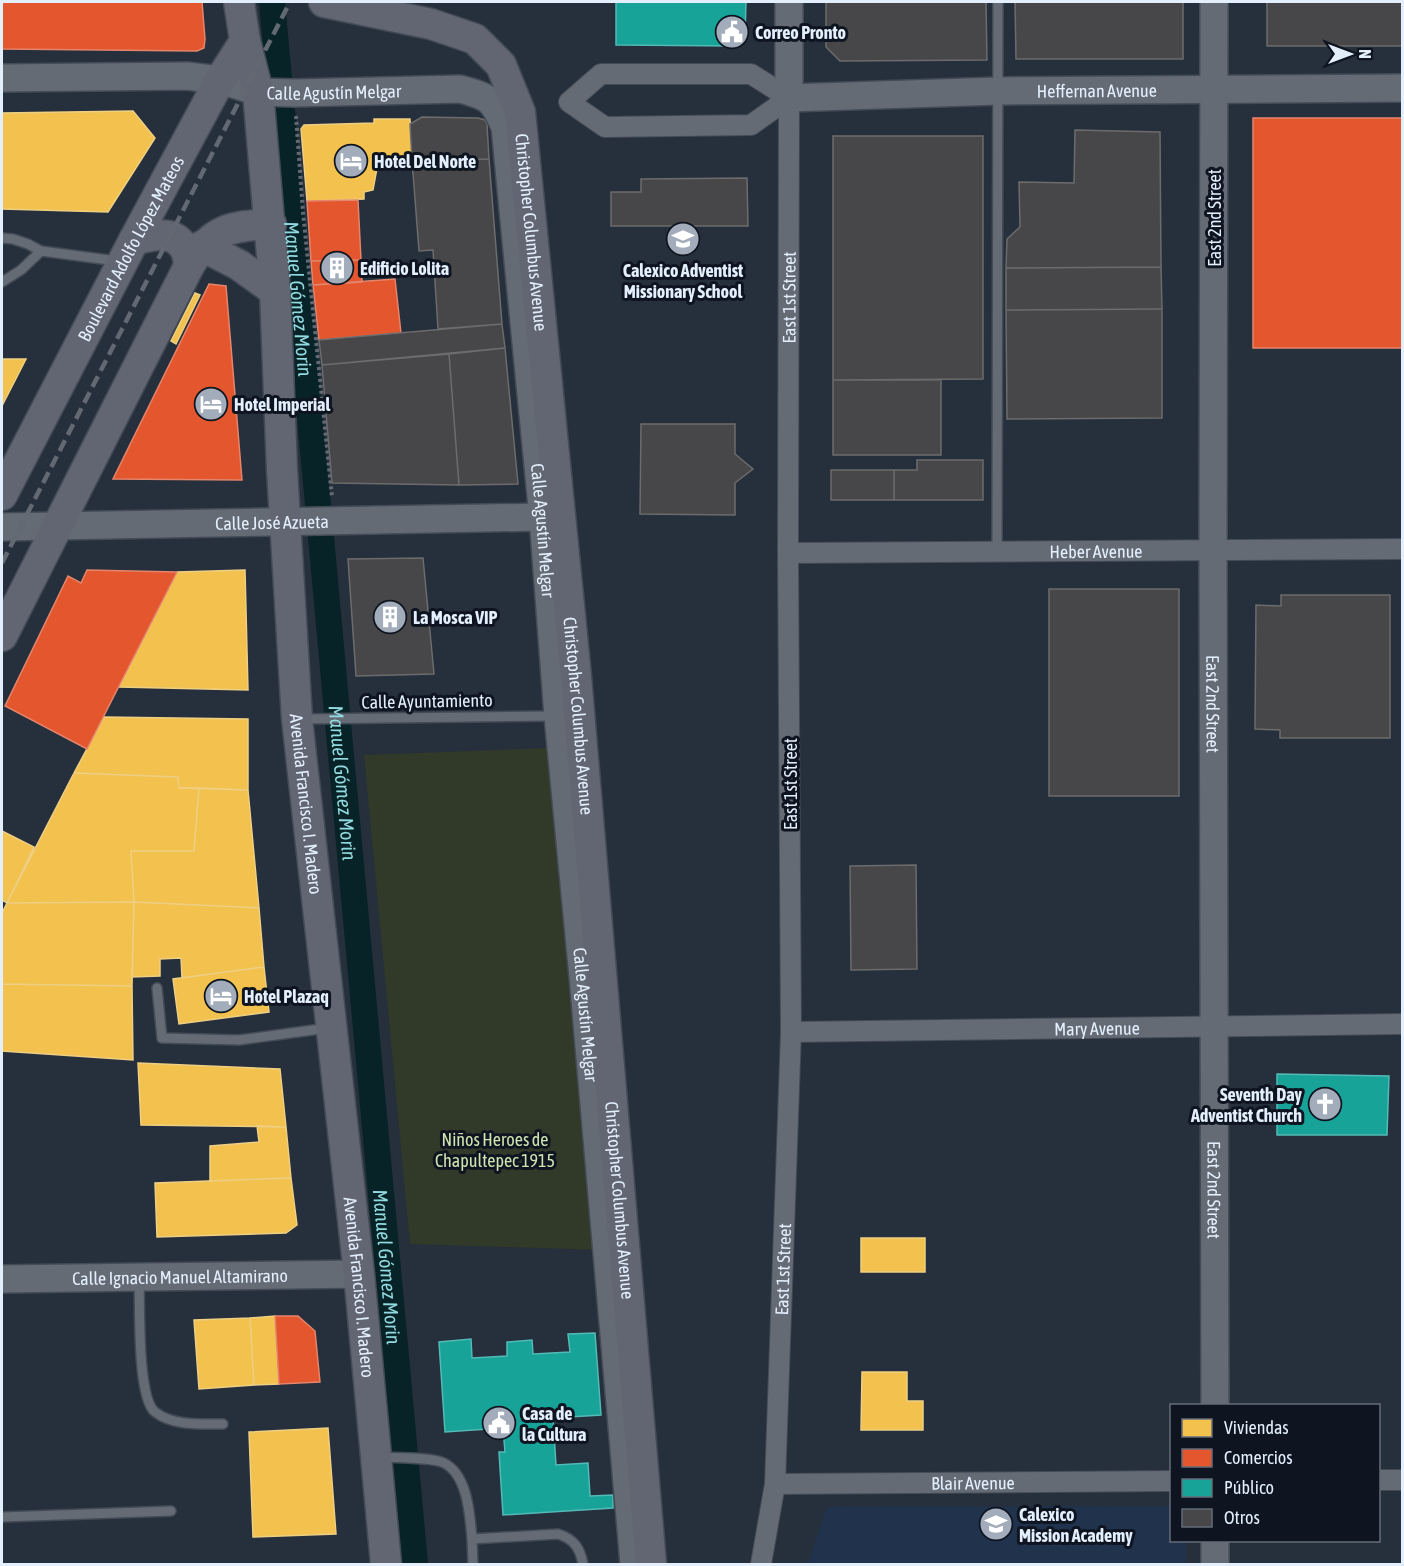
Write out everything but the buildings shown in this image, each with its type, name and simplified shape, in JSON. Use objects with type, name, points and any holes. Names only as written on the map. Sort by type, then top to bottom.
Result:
[{"type":"main road","points":[[239,2],[245,41]]},
{"type":"main road","name":"Christopher Columbus Avenue","points":[[324,2],[431,24],[475,39],[501,65],[520,112],[574,664],[651,1564]]},
{"type":"main road","name":"East 1st Street","points":[[789,2],[789,98]]},
{"type":"main road","name":"East 2nd Street","points":[[1214,2],[1215,1404]]},
{"type":"main road","name":"Boulevard Adolfo López Mateos","points":[[2,495],[128,251],[220,80],[245,41]]},
{"type":"main road","name":"Avenida Francisco I. Madero","points":[[245,41],[258,92],[271,224],[284,522],[297,719],[359,1274],[386,1564]]},
{"type":"main road","name":"Calle Agustín Melgar","points":[[2,78],[187,76],[220,80],[258,92],[295,93],[460,89],[484,95],[497,108],[505,127],[543,517],[558,716],[634,1564]]},
{"type":"main road","name":"Heffernan Avenue","points":[[789,98],[998,91],[1402,88]]},
{"type":"main road","points":[[2,636],[196,255],[217,234],[236,227],[271,224]]},
{"type":"main road","points":[[128,251],[155,234],[169,236],[196,255],[239,265],[275,291]]},
{"type":"main road","name":"Calle José Azueta","points":[[2,527],[543,517]]},
{"type":"main road","name":"Calle Ignacio Manuel Altamirano","points":[[2,1279],[359,1274]]},
{"type":"main road","points":[[1215,1542],[1215,1564]]},
{"type":"street","points":[[601,74],[751,74],[789,98],[751,125],[605,127],[569,102],[601,74]]},
{"type":"street","name":"East 1st Street","points":[[761,1564],[775,1484],[791,1032],[788,553],[789,98]]},
{"type":"street","name":"Heber Avenue","points":[[788,553],[1402,549]]},
{"type":"street","name":"Mary Avenue","points":[[791,1032],[1402,1024]]},
{"type":"street","points":[[1380,1480],[1402,1480]]},
{"type":"street","name":"Blair Avenue","points":[[775,1484],[1170,1481]]},
{"type":"lane","points":[[997,551],[998,2]]},
{"type":"lane","points":[[2,238],[28,244],[41,251],[128,251]]},
{"type":"lane","points":[[2,282],[21,270],[41,251]]},
{"type":"lane","name":"Calle Ayuntamiento","points":[[297,719],[558,716]]},
{"type":"lane","points":[[157,988],[162,1038],[239,1040],[331,1027]]},
{"type":"lane","points":[[139,1277],[142,1384],[152,1411],[168,1420],[192,1424],[223,1424]]},
{"type":"lane","points":[[377,1457],[444,1463],[456,1473],[469,1508],[473,1564]]},
{"type":"lane","points":[[2,1518],[171,1511]]},
{"type":"lane","points":[[472,1539],[558,1534],[574,1542],[578,1547],[583,1564]]},
{"type":"path","points":[[295,93],[303,212],[334,522]]},
{"type":"shaded area","name":"Calexico Mission Academy","points":[[1170,1506],[1170,1542],[1186,1542],[1186,1564],[808,1564],[827,1507]]},
{"type":"green space","name":"Niños Heroes de Chapultepec 1915","points":[[549,748],[599,1250],[410,1244],[364,755]]},
{"type":"waterway","name":"Manuel Gómez Morin","points":[[272,2],[415,1564]]},
{"type":"railway","points":[[2,563],[290,2]]},
{"type":"place","name":"Correo Pronto","points":[[732,32]]},
{"type":"place","name":"Hotel Del Norte","points":[[351,161]]},
{"type":"place","name":"Calexico Adventist Missionary School","points":[[683,239]]},
{"type":"place","name":"Edificio Lolita","points":[[337,268]]},
{"type":"place","name":"Hotel Imperial","points":[[211,404]]},
{"type":"place","name":"La Mosca VIP","points":[[390,617]]},
{"type":"place","name":"Hotel Plazaq","points":[[221,996]]},
{"type":"place","name":"Seventh Day Adventist Church","points":[[1325,1104]]},
{"type":"place","name":"Casa de la Cultura","points":[[499,1423]]},
{"type":"place","name":"Calexico Mission Academy","points":[[996,1524]]}]
